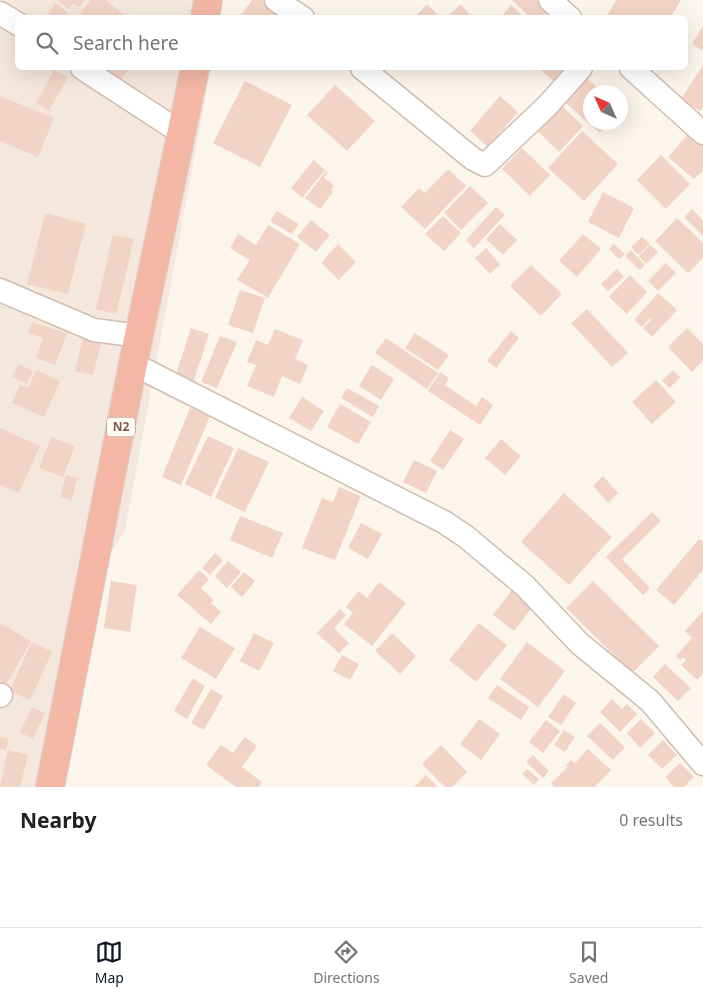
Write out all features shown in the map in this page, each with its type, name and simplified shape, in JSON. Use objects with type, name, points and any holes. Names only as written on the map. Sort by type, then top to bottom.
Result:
[{"type":"highway","points":[[206,15],[208,0]]},
{"type":"highway","name":"N2","points":[[50,787],[133,364],[183,134],[195,70]]},
{"type":"street","points":[[276,0],[298,15]]},
{"type":"street","points":[[550,0],[567,15]]},
{"type":"street","points":[[0,13],[15,22]]},
{"type":"street","points":[[85,70],[183,134]]},
{"type":"street","points":[[364,70],[473,159],[485,165],[547,106],[579,70]]},
{"type":"street","points":[[632,70],[703,133]]},
{"type":"street","points":[[0,290],[94,330],[140,336]]},
{"type":"street","points":[[133,364],[444,522],[465,536],[525,586],[580,644],[650,701],[703,764]]},
{"type":"shaded area","points":[[0,0],[223,0],[220,15],[15,15],[15,70],[211,70],[125,530],[100,570],[63,787],[0,787]]},
{"type":"building","points":[[57,0],[85,0],[79,7],[74,3],[68,9]]},
{"type":"building","points":[[91,0],[106,0],[124,15],[78,15]]},
{"type":"building","points":[[252,0],[263,0],[281,15],[241,15]]},
{"type":"building","points":[[512,0],[536,0],[548,11],[545,15],[528,15]]},
{"type":"building","points":[[616,0],[681,0],[672,15],[608,15]]},
{"type":"building","points":[[56,3],[68,13],[66,15],[47,15]]},
{"type":"building","points":[[427,4],[438,15],[417,15]]},
{"type":"building","points":[[461,4],[470,15],[451,15]]},
{"type":"building","points":[[511,5],[522,15],[503,15]]},
{"type":"building","points":[[703,26],[703,51],[692,44]]},
{"type":"building","points":[[703,65],[703,107],[700,111],[681,99]]},
{"type":"building","points":[[54,70],[68,77],[49,111],[36,103]]},
{"type":"building","points":[[96,70],[128,70],[117,85]]},
{"type":"building","points":[[540,70],[570,70],[557,84]]},
{"type":"building","points":[[582,74],[595,85],[583,85],[583,118],[561,99]]},
{"type":"building","points":[[245,81],[292,105],[260,167],[213,143]]},
{"type":"building","points":[[335,85],[375,121],[347,151],[307,115]]},
{"type":"building","points":[[0,96],[54,118],[38,157],[0,141]]},
{"type":"building","points":[[500,96],[518,112],[488,147],[470,131]]},
{"type":"building","points":[[559,103],[583,126],[559,152],[535,128]]},
{"type":"building","points":[[582,131],[618,164],[584,201],[548,168]]},
{"type":"building","points":[[689,133],[703,145],[703,171],[694,179],[668,157]]},
{"type":"building","points":[[522,148],[550,175],[530,196],[502,169]]},
{"type":"building","points":[[661,155],[690,184],[666,209],[637,180]]},
{"type":"building","points":[[314,160],[325,170],[302,198],[291,188]]},
{"type":"building","points":[[448,169],[466,186],[425,229],[401,207],[419,188],[425,193]]},
{"type":"building","points":[[326,171],[328,172],[324,178],[334,185],[331,190],[333,192],[320,209],[305,198]]},
{"type":"building","points":[[470,186],[488,203],[461,230],[444,213]]},
{"type":"building","points":[[603,192],[634,208],[619,238],[588,222]]},
{"type":"building","points":[[496,207],[505,215],[474,248],[466,240]]},
{"type":"building","points":[[692,209],[703,221],[703,236],[684,217]]},
{"type":"building","points":[[277,211],[299,224],[292,234],[270,221]]},
{"type":"building","points":[[45,213],[86,224],[68,294],[27,284]]},
{"type":"building","points":[[443,216],[461,233],[444,251],[425,234]]},
{"type":"building","points":[[677,218],[703,243],[703,258],[688,273],[655,241]]},
{"type":"building","points":[[311,220],[330,235],[316,252],[297,237]]},
{"type":"building","points":[[500,224],[517,240],[503,255],[486,239]]},
{"type":"building","points":[[268,225],[300,244],[268,298],[237,280],[250,260],[230,248],[238,234],[256,245]]},
{"type":"building","points":[[583,234],[601,249],[577,277],[559,261]]},
{"type":"building","points":[[113,235],[134,239],[116,314],[96,309]]},
{"type":"building","points":[[642,237],[650,244],[638,255],[631,247]]},
{"type":"building","points":[[338,244],[356,262],[339,280],[321,263]]},
{"type":"building","points":[[614,244],[625,254],[619,259],[609,249]]},
{"type":"building","points":[[650,245],[658,252],[646,264],[639,256]]},
{"type":"building","points":[[486,248],[500,265],[490,274],[475,258]]},
{"type":"building","points":[[631,250],[645,265],[640,270],[625,256]]},
{"type":"building","points":[[666,263],[676,273],[658,291],[648,281]]},
{"type":"building","points":[[531,265],[562,294],[541,316],[510,286]]},
{"type":"building","points":[[617,269],[624,277],[608,291],[601,284]]},
{"type":"building","points":[[630,275],[647,292],[627,314],[609,297]]},
{"type":"building","points":[[240,290],[265,298],[253,333],[228,325]]},
{"type":"building","points":[[658,293],[677,310],[652,337],[643,328],[651,320],[650,318],[642,327],[634,320]]},
{"type":"building","points":[[587,309],[628,353],[612,367],[571,323]]},
{"type":"building","points":[[32,322],[67,334],[55,365],[36,358],[43,338],[28,333]]},
{"type":"building","points":[[191,328],[209,334],[193,383],[175,377]]},
{"type":"building","points":[[687,328],[703,344],[703,361],[692,372],[668,347]]},
{"type":"building","points":[[275,329],[303,340],[295,359],[308,365],[300,384],[282,376],[274,397],[247,386],[256,365],[247,362],[256,340],[268,345]]},
{"type":"building","points":[[85,330],[103,335],[93,375],[75,371]]},
{"type":"building","points":[[511,331],[519,338],[496,368],[487,361]]},
{"type":"building","points":[[415,333],[449,355],[438,370],[405,348]]},
{"type":"building","points":[[220,336],[237,342],[217,388],[201,382]]},
{"type":"building","points":[[386,338],[438,373],[427,389],[375,353]]},
{"type":"building","points":[[19,364],[33,371],[27,384],[12,377]]},
{"type":"building","points":[[372,365],[394,379],[381,400],[359,386]]},
{"type":"building","points":[[36,370],[60,381],[44,417],[12,403],[20,385],[28,388]]},
{"type":"building","points":[[673,370],[680,377],[670,388],[662,381]]},
{"type":"building","points":[[440,372],[449,378],[445,385],[476,406],[482,397],[493,405],[480,425],[428,391]]},
{"type":"building","points":[[656,380],[676,402],[652,424],[632,402]]},
{"type":"building","points":[[347,388],[379,406],[373,417],[341,398]]},
{"type":"building","points":[[302,397],[324,411],[311,431],[289,418]]},
{"type":"building","points":[[340,404],[371,422],[358,444],[327,427]]},
{"type":"building","points":[[190,408],[210,416],[181,485],[162,477]]},
{"type":"building","points":[[0,428],[40,446],[19,493],[0,485]]},
{"type":"building","points":[[450,430],[464,439],[443,470],[430,461]]},
{"type":"building","points":[[208,436],[234,448],[211,497],[185,484]]},
{"type":"building","points":[[51,437],[75,446],[63,477],[39,468]]},
{"type":"building","points":[[501,439],[521,456],[505,475],[485,458]]},
{"type":"building","points":[[238,448],[269,462],[245,512],[215,498]]},
{"type":"building","points":[[414,460],[437,471],[426,493],[403,482]]},
{"type":"building","points":[[66,475],[77,478],[72,500],[60,497]]},
{"type":"building","points":[[603,476],[618,493],[608,503],[593,486]]},
{"type":"building","points":[[339,487],[361,496],[335,560],[302,548],[322,498],[333,502]]},
{"type":"building","points":[[564,493],[612,537],[569,585],[521,542]]},
{"type":"building","points":[[652,512],[661,521],[622,559],[650,588],[643,595],[606,557]]},
{"type":"building","points":[[240,516],[283,533],[272,558],[230,540]]},
{"type":"building","points":[[361,523],[382,534],[368,559],[348,548]]},
{"type":"building","points":[[699,539],[703,542],[703,570],[674,605],[656,590]]},
{"type":"building","points":[[215,553],[223,560],[210,575],[202,568]]},
{"type":"building","points":[[228,561],[241,572],[227,588],[215,576]]},
{"type":"building","points":[[199,570],[209,579],[201,588],[214,600],[211,603],[221,612],[211,624],[177,595]]},
{"type":"building","points":[[244,572],[255,581],[242,597],[231,587]]},
{"type":"building","points":[[111,581],[137,585],[130,632],[104,628]]},
{"type":"building","points":[[593,581],[659,646],[632,673],[566,608]]},
{"type":"building","points":[[379,582],[406,603],[372,646],[344,624],[353,613],[346,607],[359,591],[367,598]]},
{"type":"building","points":[[512,590],[533,606],[514,631],[493,615]]},
{"type":"building","points":[[340,609],[346,615],[334,628],[349,643],[339,653],[317,633]]},
{"type":"building","points":[[703,611],[703,673],[697,680],[681,665],[686,660],[683,657],[680,660],[676,656],[692,638],[685,631]]},
{"type":"building","points":[[0,623],[31,641],[6,685],[0,682]]},
{"type":"building","points":[[479,623],[507,645],[476,682],[449,660]]},
{"type":"building","points":[[200,627],[235,648],[216,679],[181,658]]},
{"type":"building","points":[[254,633],[274,643],[259,671],[240,661]]},
{"type":"building","points":[[392,633],[416,656],[400,674],[375,651]]},
{"type":"building","points":[[32,642],[52,652],[30,700],[9,691]]},
{"type":"building","points":[[527,642],[565,671],[538,707],[500,679]]},
{"type":"building","points":[[342,655],[359,664],[350,680],[333,671]]},
{"type":"building","points":[[665,664],[691,688],[678,701],[653,677]]},
{"type":"building","points":[[193,678],[205,686],[187,719],[174,711]]},
{"type":"building","points":[[497,685],[529,707],[521,720],[488,698]]},
{"type":"building","points":[[211,689],[223,696],[204,730],[191,723]]},
{"type":"building","points":[[564,694],[576,703],[561,725],[548,717]]},
{"type":"building","points":[[612,699],[622,709],[627,704],[637,714],[620,732],[600,712]]},
{"type":"building","points":[[32,707],[45,713],[33,739],[20,732]]},
{"type":"building","points":[[479,719],[500,734],[481,760],[460,744]]},
{"type":"building","points":[[641,719],[655,733],[640,748],[627,733]]},
{"type":"building","points":[[546,720],[560,731],[543,753],[529,742]]},
{"type":"building","points":[[600,723],[625,747],[613,760],[587,736]]},
{"type":"building","points":[[564,730],[575,737],[565,752],[554,745]]},
{"type":"building","points":[[0,737],[9,739],[6,750],[0,749]]},
{"type":"building","points":[[245,737],[257,746],[242,767],[262,782],[258,787],[236,787],[206,765],[221,745],[233,753]]},
{"type":"building","points":[[663,740],[677,755],[662,769],[648,755]]},
{"type":"building","points":[[441,745],[467,772],[452,787],[445,787],[422,764]]},
{"type":"building","points":[[588,749],[611,770],[595,787],[554,787],[551,783],[568,767],[566,765],[571,760],[575,763]]},
{"type":"building","points":[[8,750],[28,755],[20,787],[0,787]]},
{"type":"building","points":[[533,755],[549,771],[543,778],[526,762]]},
{"type":"building","points":[[680,763],[694,777],[684,787],[674,787],[665,777]]},
{"type":"building","points":[[527,769],[539,779],[534,785],[522,774]]},
{"type":"building","points":[[426,775],[438,787],[414,787]]}]
